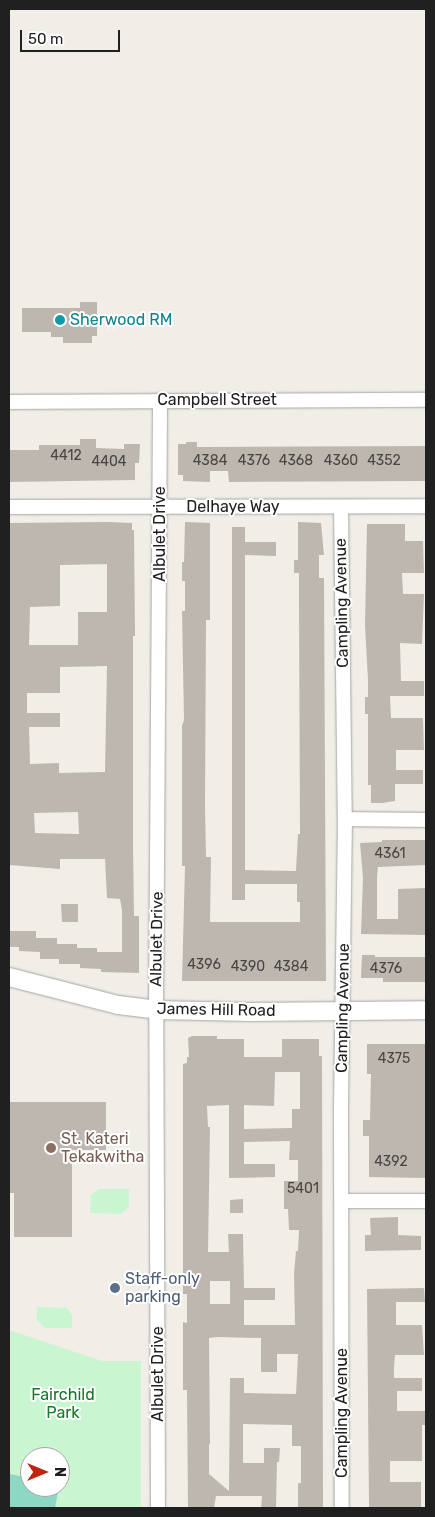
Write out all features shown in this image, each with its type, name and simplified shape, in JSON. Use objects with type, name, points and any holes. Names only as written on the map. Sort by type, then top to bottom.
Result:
[{"type":"street","name":"Albulet Drive","points":[[158,1508],[156,1010],[160,400]]},
{"type":"street","name":"Campbell Street","points":[[9,402],[426,400]]},
{"type":"street","name":"Delhaye Way","points":[[9,507],[426,506]]},
{"type":"street","name":"Campling Avenue","points":[[341,507],[345,820],[342,1508]]},
{"type":"street","points":[[345,820],[426,820]]},
{"type":"street","name":"James Hill Road","points":[[9,977],[118,1005],[156,1010],[249,1012],[343,1009],[426,1010]]},
{"type":"street","points":[[342,1201],[426,1201]]},
{"type":"green space","points":[[99,1189],[129,1189],[129,1206],[120,1214],[90,1213],[91,1195]]},
{"type":"green space","points":[[37,1307],[67,1308],[72,1315],[72,1328],[45,1328],[37,1320]]},
{"type":"green space","name":"Fairchild Park","points":[[9,1330],[102,1361],[141,1361],[141,1508],[9,1508]]},
{"type":"green space","points":[[9,1474],[20,1476],[20,1497],[57,1497],[55,1508],[9,1508]]},
{"type":"building","name":"Sherwood RM","points":[[80,302],[97,302],[97,336],[92,336],[92,343],[63,343],[63,337],[51,337],[51,332],[22,332],[22,308],[80,308]]},
{"type":"building","points":[[80,439],[96,439],[96,448],[124,449],[124,444],[140,444],[139,463],[135,463],[135,480],[9,482],[9,450],[39,450],[39,445],[80,445]]},
{"type":"building","points":[[186,442],[197,442],[197,447],[426,446],[426,481],[229,482],[228,471],[210,471],[210,482],[183,481],[183,475],[178,475],[178,444],[186,444]]},
{"type":"building","points":[[185,522],[210,523],[210,620],[206,620],[205,807],[206,857],[211,857],[210,922],[300,922],[300,902],[297,902],[297,884],[245,884],[245,900],[232,900],[232,527],[245,527],[245,542],[276,542],[276,556],[245,555],[245,870],[296,871],[298,834],[300,834],[299,573],[294,573],[294,560],[298,560],[298,522],[321,523],[324,555],[319,555],[319,578],[324,578],[326,981],[182,981],[185,866],[182,866],[182,726],[184,720],[182,611],[185,611],[185,581],[182,581],[182,562],[184,562]]},
{"type":"building","points":[[9,523],[132,523],[132,530],[134,530],[135,636],[133,636],[134,916],[139,916],[139,973],[101,972],[101,969],[80,968],[80,964],[59,964],[59,959],[40,959],[40,952],[19,951],[19,947],[9,947],[9,931],[36,931],[36,938],[57,938],[57,944],[77,944],[77,948],[97,948],[97,952],[122,952],[122,910],[120,899],[107,898],[105,859],[60,859],[60,869],[9,865]],"holes":[[[107,564],[107,612],[78,612],[78,645],[29,645],[30,607],[60,606],[60,565]],[[107,666],[105,772],[59,773],[59,763],[30,764],[29,727],[60,727],[60,713],[27,713],[27,693],[60,693],[60,667]],[[78,812],[79,834],[35,833],[34,813]]]},
{"type":"building","points":[[367,524],[405,524],[405,541],[423,541],[424,573],[402,573],[403,594],[424,594],[422,644],[400,643],[401,681],[424,681],[424,696],[390,696],[391,718],[423,718],[424,750],[396,750],[396,770],[423,770],[423,784],[395,784],[395,801],[382,803],[371,803],[371,785],[368,785],[368,714],[365,714],[365,697],[368,697],[365,625]]},
{"type":"building","points":[[382,840],[426,840],[426,865],[378,867],[377,919],[398,919],[398,889],[426,888],[426,935],[361,934],[363,878],[360,843],[382,842]]},
{"type":"building","points":[[61,904],[78,904],[78,922],[62,922]]},
{"type":"building","points":[[362,955],[375,955],[375,957],[426,957],[426,982],[383,982],[383,978],[361,978]]},
{"type":"building","points":[[192,1036],[217,1036],[217,1039],[244,1039],[244,1057],[282,1057],[282,1039],[319,1039],[319,1056],[322,1056],[323,1508],[298,1508],[298,1483],[301,1483],[301,1446],[292,1446],[292,1425],[243,1424],[243,1463],[264,1463],[264,1448],[280,1448],[279,1462],[277,1462],[276,1508],[261,1508],[262,1496],[216,1496],[214,1508],[188,1508],[187,1390],[183,1390],[183,1322],[187,1323],[187,1294],[183,1294],[183,1064],[187,1063],[187,1057],[189,1057],[188,1038]],"holes":[[[275,1072],[300,1072],[300,1109],[292,1109],[292,1128],[244,1129],[244,1105],[274,1106]],[[229,1105],[229,1178],[275,1177],[275,1164],[244,1164],[244,1142],[290,1141],[289,1160],[298,1160],[298,1181],[284,1181],[284,1209],[288,1209],[289,1230],[299,1230],[294,1274],[295,1325],[244,1325],[244,1300],[275,1300],[275,1288],[244,1288],[243,1234],[228,1234],[229,1252],[208,1252],[210,1127],[208,1127],[207,1106]],[[210,1281],[230,1281],[230,1304],[210,1304]],[[209,1338],[261,1338],[261,1372],[277,1372],[277,1354],[298,1354],[296,1394],[244,1393],[244,1378],[230,1378],[229,1491],[209,1474]]]},
{"type":"building","points":[[367,1044],[426,1044],[426,1178],[369,1177],[369,1136],[363,1136],[363,1120],[370,1120],[371,1074],[367,1074]]},
{"type":"building","points":[[9,1102],[106,1102],[106,1150],[72,1150],[72,1237],[14,1237],[14,1193],[9,1193]]},
{"type":"building","points":[[243,1199],[243,1213],[230,1213],[230,1200]]},
{"type":"building","points":[[398,1217],[398,1235],[421,1236],[421,1250],[365,1251],[365,1235],[371,1235],[370,1218]]},
{"type":"building","points":[[424,1288],[425,1302],[396,1302],[396,1325],[422,1325],[424,1355],[395,1355],[394,1368],[394,1378],[422,1378],[422,1391],[397,1391],[397,1411],[425,1411],[425,1425],[422,1425],[422,1461],[390,1461],[390,1482],[421,1482],[421,1508],[369,1508],[367,1289]]},
{"type":"place","name":"Sherwood RM","points":[[60,320]]},
{"type":"place","name":"St. Kateri Tekakwitha","points":[[51,1148]]},
{"type":"place","name":"Staff-only parking","points":[[115,1288]]}]
